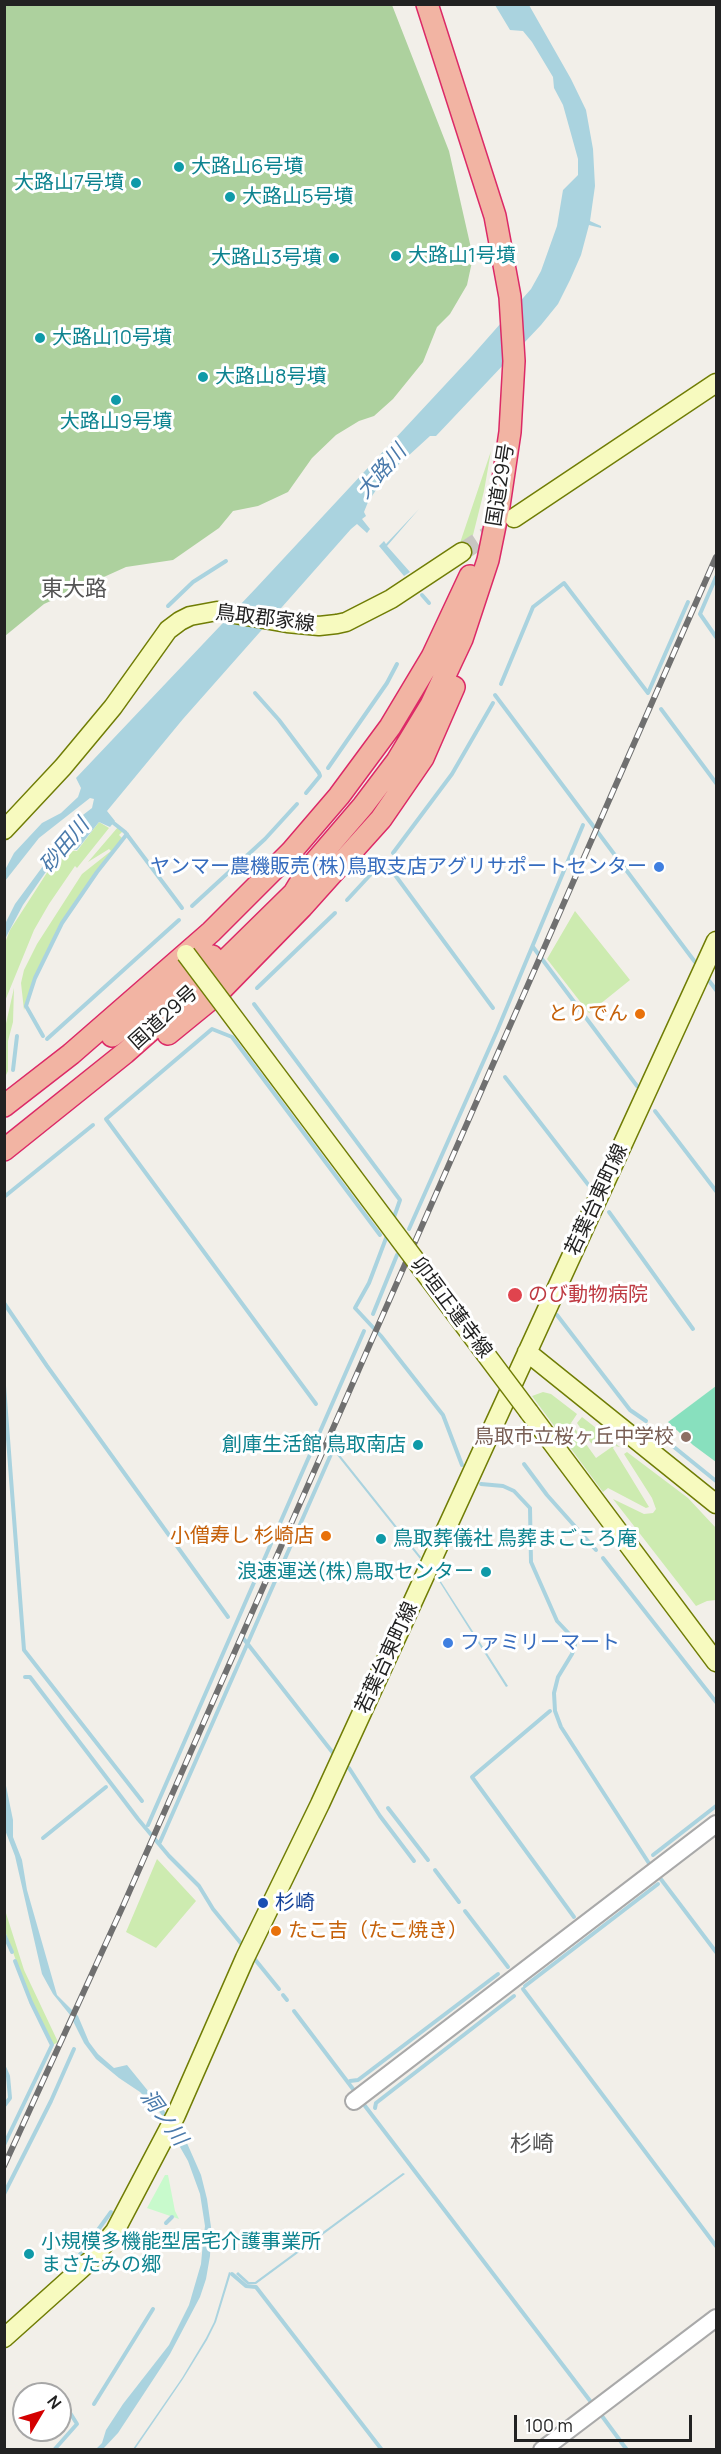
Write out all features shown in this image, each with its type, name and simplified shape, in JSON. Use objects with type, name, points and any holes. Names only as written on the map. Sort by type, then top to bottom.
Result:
[{"type":"highway","name":"国道29号","points":[[418,4],[444,58]]},
{"type":"highway","name":"国道29号","points":[[4,1121],[175,987],[308,870],[363,807],[417,730],[462,639],[490,553],[506,466],[513,394],[510,297],[495,216],[427,4]]},
{"type":"highway","points":[[4,1106],[71,1054],[186,954],[258,886],[320,819],[390,727],[440,643],[474,568],[490,553]]},
{"type":"highway","points":[[4,1164],[217,994],[381,819],[430,746],[456,681],[478,616],[490,553]]},
{"type":"highway","name":"国道29号","points":[[4,1150],[125,1053],[185,1000],[294,893],[308,870]]},
{"type":"main road","points":[[514,518],[717,383]]},
{"type":"main road","name":"鳥取郡家線","points":[[4,830],[113,707],[168,630],[190,616],[204,612],[227,612],[286,623],[319,626],[346,622],[391,599],[462,552]]},
{"type":"main road","name":"若葉台東町線","points":[[4,2338],[91,2260],[115,2231],[176,2115],[245,1958],[320,1804],[717,941]]},
{"type":"main road","name":"卯垣正蓮寺線","points":[[186,954],[716,1659]]},
{"type":"main road","points":[[527,1352],[717,1504]]},
{"type":"street","points":[[354,2101],[717,1824]]},
{"type":"street","points":[[542,2450],[717,2318]]},
{"type":"green space","points":[[5,4],[392,5],[449,151],[473,257],[467,285],[450,314],[437,327],[423,362],[393,399],[374,416],[359,421],[336,435],[312,458],[288,492],[258,506],[233,511],[219,528],[173,560],[126,567],[44,604],[5,636]]},
{"type":"green space","points":[[491,451],[473,535],[460,543]]},
{"type":"green space","points":[[99,822],[109,828],[77,868],[75,866],[49,904],[34,930],[5,1001],[5,943],[10,930],[59,854],[64,850],[77,851]]},
{"type":"green space","points":[[118,827],[123,831],[119,835],[122,838],[62,922],[34,978],[24,1010],[21,983],[24,970],[37,944],[82,874],[111,851],[109,849],[88,862]]},
{"type":"green space","points":[[575,911],[630,980],[589,1013],[547,959]]},
{"type":"green space","points":[[14,988],[13,1022],[8,1041],[8,1071],[5,1077],[5,1028]]},
{"type":"green space","points":[[716,1386],[716,1462],[668,1422]]},
{"type":"green space","points":[[543,1392],[551,1394],[577,1414],[571,1423],[596,1458],[616,1444],[620,1447],[613,1448],[649,1507],[646,1508],[608,1488],[603,1492],[532,1396]]},
{"type":"green space","points":[[582,1417],[609,1438],[598,1446],[591,1443],[577,1423]]},
{"type":"green space","points":[[627,1452],[688,1498],[716,1528],[716,1600],[696,1606],[613,1499],[644,1514],[653,1513],[656,1509],[652,1498],[624,1454]]},
{"type":"green space","points":[[157,1859],[196,1901],[156,1948],[126,1932]]},
{"type":"green space","points":[[5,1910],[24,1970],[58,2042],[53,2045],[30,1998],[5,1931]]},
{"type":"green space","points":[[165,2175],[168,2175],[175,2211],[179,2219],[147,2208]]},
{"type":"water","points":[[495,5],[529,5],[586,110],[593,149],[595,186],[590,221],[601,228],[589,225],[581,255],[570,280],[558,304],[541,325],[436,436],[430,436],[384,478],[364,512],[366,516],[362,519],[370,529],[367,533],[357,524],[351,529],[183,719],[107,811],[115,821],[110,827],[99,822],[77,850],[69,849],[59,853],[23,905],[5,939],[5,924],[15,904],[43,866],[46,856],[70,825],[92,808],[94,799],[90,798],[39,838],[5,881],[5,870],[14,853],[42,823],[61,813],[78,797],[81,788],[76,778],[471,357],[531,289],[541,271],[557,226],[563,190],[578,175],[578,159],[563,105],[554,88],[553,77],[532,42],[523,31],[510,30]]},
{"type":"water","points":[[419,509],[387,546],[410,572],[404,576],[379,546],[384,541],[386,544]]},
{"type":"water","points":[[335,1449],[421,1557],[420,1559],[333,1450]]},
{"type":"water","points":[[438,1577],[508,1686],[506,1687]]},
{"type":"water","points":[[4,1776],[13,1820],[13,1837],[22,1860],[27,1890],[57,1995],[78,2016],[89,2042],[98,2054],[114,2068],[127,2065],[183,2134],[201,2175],[207,2199],[211,2227],[210,2256],[200,2297],[170,2354],[118,2433],[103,2449],[96,2449],[102,2443],[106,2430],[123,2404],[169,2345],[189,2305],[201,2264],[205,2226],[200,2194],[188,2161],[161,2114],[140,2092],[96,2059],[42,1974],[15,1856],[5,1830]]},
{"type":"water","points":[[403,2173],[405,2174],[256,2284],[247,2284],[236,2274],[238,2272],[249,2282],[255,2282]]},
{"type":"water","points":[[229,2272],[231,2273],[216,2322],[207,2340],[183,2379],[133,2449],[182,2378],[206,2338],[214,2322]]},
{"type":"waterway","points":[[168,606],[193,582],[226,561]]},
{"type":"waterway","points":[[716,577],[700,614],[716,637]]},
{"type":"waterway","points":[[501,684],[533,607],[564,583],[648,693],[688,602]]},
{"type":"waterway","points":[[422,595],[429,603]]},
{"type":"waterway","points":[[328,768],[387,683],[397,664]]},
{"type":"waterway","points":[[255,693],[279,720],[319,773],[320,776],[306,793]]},
{"type":"waterway","points":[[495,695],[695,962]]},
{"type":"waterway","points":[[393,853],[452,774],[493,703]]},
{"type":"waterway","points":[[661,709],[716,783]]},
{"type":"waterway","points":[[192,906],[265,839],[297,804]]},
{"type":"waterway","points":[[111,821],[125,832],[182,908]]},
{"type":"waterway","points":[[409,1229],[497,1031],[583,825]]},
{"type":"waterway","points":[[43,1036],[26,1006],[35,978],[62,923],[97,872],[127,834]]},
{"type":"waterway","points":[[347,900],[384,860],[493,1008]]},
{"type":"waterway","points":[[257,988],[335,913]]},
{"type":"waterway","points":[[47,1039],[179,920]]},
{"type":"waterway","points":[[533,947],[637,1086]]},
{"type":"waterway","points":[[707,978],[716,990]]},
{"type":"waterway","points":[[254,1004],[400,1200],[393,1220]]},
{"type":"waterway","points":[[316,1404],[106,1119],[212,1029],[232,1037],[380,1235]]},
{"type":"waterway","points":[[13,1070],[17,1036]]},
{"type":"waterway","points":[[505,1077],[590,1187]]},
{"type":"waterway","points":[[655,1111],[716,1191]]},
{"type":"waterway","points":[[4,1197],[93,1125]]},
{"type":"waterway","points":[[609,1212],[693,1329]]},
{"type":"waterway","points":[[388,1233],[369,1283],[355,1308],[381,1336],[443,1415],[462,1465]]},
{"type":"waterway","points":[[373,1314],[397,1255]]},
{"type":"waterway","points":[[4,1303],[228,1617]]},
{"type":"waterway","points":[[557,1315],[630,1410],[646,1421]]},
{"type":"waterway","points":[[148,1825],[364,1331]]},
{"type":"waterway","points":[[4,1386],[24,1650],[142,1801]]},
{"type":"waterway","points":[[648,1426],[716,1481]]},
{"type":"waterway","points":[[160,1842],[332,1452]]},
{"type":"waterway","points":[[524,1464],[547,1495],[596,1550]]},
{"type":"waterway","points":[[481,1484],[503,1486],[514,1491],[530,1508],[531,1562],[557,1621],[574,1639],[575,1645],[558,1677],[554,1693],[555,1711],[561,1727],[652,1868]]},
{"type":"waterway","points":[[603,1558],[716,1702]]},
{"type":"waterway","points":[[243,1638],[333,1753]]},
{"type":"waterway","points":[[25,1677],[30,1677],[138,1819],[169,1856],[199,1886],[213,1909],[244,1947]]},
{"type":"waterway","points":[[550,1711],[472,1777],[574,1917]]},
{"type":"waterway","points":[[349,1768],[380,1816],[414,1861]]},
{"type":"waterway","points":[[43,1838],[106,1787]]},
{"type":"waterway","points":[[653,1855],[716,1806]]},
{"type":"waterway","points":[[388,1808],[428,1860]]},
{"type":"waterway","points":[[435,1870],[459,1902]]},
{"type":"waterway","points":[[657,1874],[716,1952]]},
{"type":"waterway","points":[[525,1986],[658,1884]]},
{"type":"waterway","points":[[465,1911],[508,1967]]},
{"type":"waterway","points":[[4,1934],[12,1952]]},
{"type":"waterway","points":[[253,1957],[279,1989]]},
{"type":"waterway","points":[[4,2145],[52,2045],[31,2002],[15,1961]]},
{"type":"waterway","points":[[350,2081],[358,2080],[498,1974]]},
{"type":"waterway","points":[[523,1989],[716,2246]]},
{"type":"waterway","points":[[283,1995],[287,2000]]},
{"type":"waterway","points":[[375,2108],[376,2103],[514,1996]]},
{"type":"waterway","points":[[294,2011],[356,2093]]},
{"type":"waterway","points":[[4,2194],[51,2101],[74,2049]]},
{"type":"waterway","points":[[4,2067],[8,2076],[10,2098],[4,2106]]},
{"type":"waterway","points":[[362,2102],[594,2406]]},
{"type":"waterway","points":[[79,2256],[111,2212]]},
{"type":"waterway","points":[[166,2223],[172,2217]]},
{"type":"waterway","points":[[232,2274],[246,2286],[256,2287],[382,2450]]},
{"type":"waterway","points":[[94,2404],[153,2309]]},
{"type":"waterway","points":[[599,2412],[627,2450]]},
{"type":"waterway","points":[[72,2416],[77,2424],[72,2430]]},
{"type":"waterway","points":[[54,2450],[61,2442]]},
{"type":"waterway","points":[[678,2450],[684,2450]]},
{"type":"tunnel","points":[[462,552],[500,527]]},
{"type":"railway","points":[[4,2166],[123,1906],[716,557]]},
{"type":"place","name":"大路山6号墳","points":[[179,167]]},
{"type":"place","name":"大路山7号墳","points":[[136,183]]},
{"type":"place","name":"大路山5号墳","points":[[230,197]]},
{"type":"place","name":"大路山1号墳","points":[[396,256]]},
{"type":"place","name":"大路山3号墳","points":[[334,258]]},
{"type":"place","name":"大路山10号墳","points":[[40,338]]},
{"type":"place","name":"大路山8号墳","points":[[203,377]]},
{"type":"place","name":"大路山9号墳","points":[[116,400]]},
{"type":"place","name":"ヤンマー農機販売(株)鳥取支店アグリサポートセンター","points":[[659,867]]},
{"type":"place","name":"とりでん","points":[[640,1014]]},
{"type":"place","name":"のび動物病院","points":[[515,1295]]},
{"type":"place","name":"鳥取市立桜ヶ丘中学校","points":[[686,1437]]},
{"type":"place","name":"創庫生活館 鳥取南店","points":[[418,1445]]},
{"type":"place","name":"小僧寿し 杉崎店","points":[[326,1536]]},
{"type":"place","name":"鳥取葬儀社 鳥葬まごころ庵","points":[[381,1539]]},
{"type":"place","name":"浪速運送(株)鳥取センター","points":[[486,1572]]},
{"type":"place","name":"ファミリーマート","points":[[448,1643]]},
{"type":"place","name":"杉崎","points":[[263,1903]]},
{"type":"place","name":"たこ吉（たこ焼き）","points":[[276,1931]]},
{"type":"place","name":"小規模多機能型居宅介護事業所 まさたみの郷","points":[[29,2254]]},
{"type":"district","name":"東大路","points":[[74,590]]},
{"type":"district","name":"杉崎","points":[[532,2145]]},
{"type":"water label","name":"大路川","points":[[382,472]]},
{"type":"water label","name":"砂田川","points":[[65,846]]},
{"type":"water label","name":"洞ノ川","points":[[163,2118]]}]
